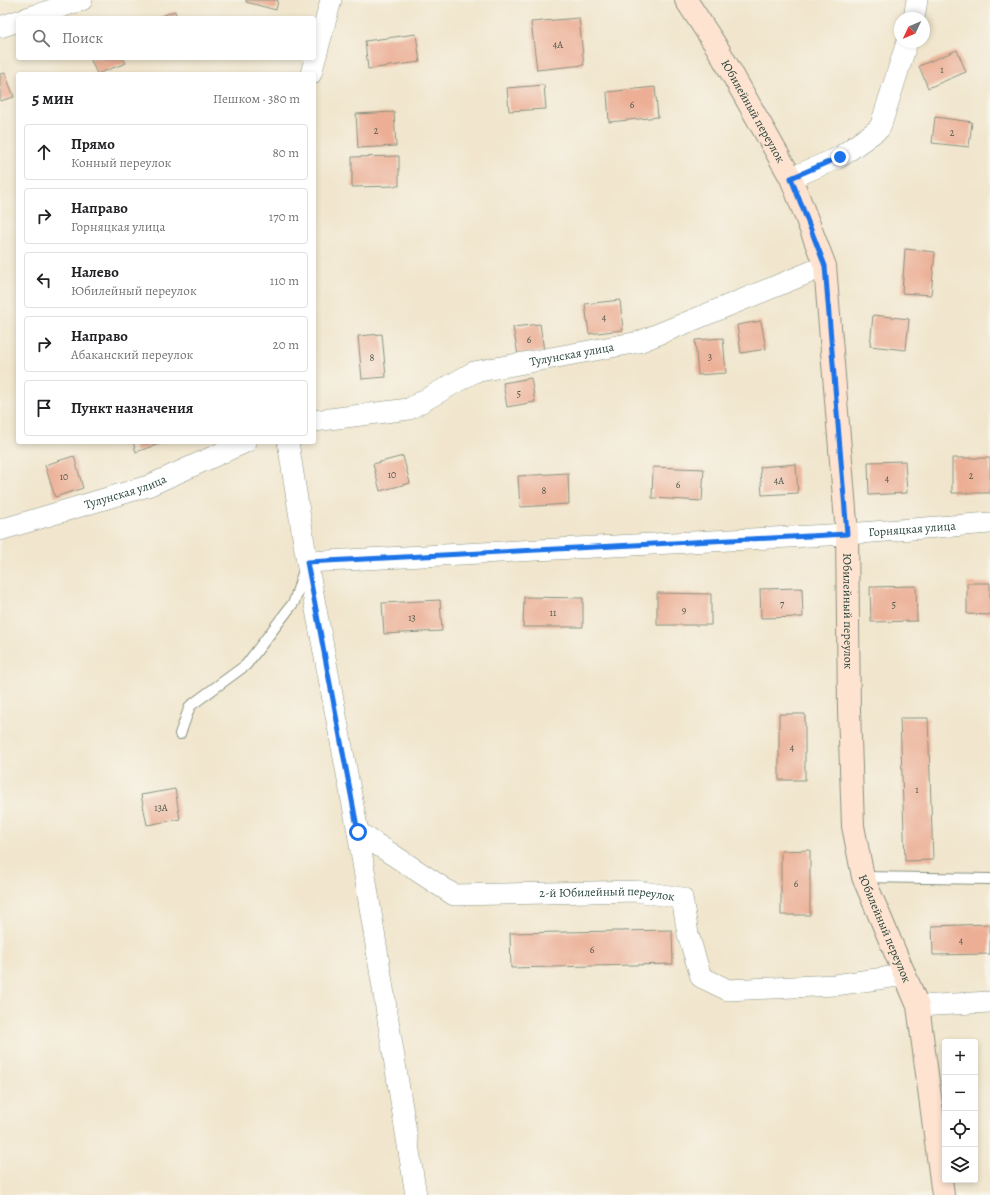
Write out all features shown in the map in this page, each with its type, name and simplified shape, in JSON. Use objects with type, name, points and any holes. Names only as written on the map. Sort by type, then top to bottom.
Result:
[{"type":"street","points":[[33,16],[82,0]]},
{"type":"street","points":[[316,56],[331,0]]},
{"type":"street","name":"Юбилейный переулок","points":[[686,0],[718,49],[791,178],[825,266],[847,534],[849,710],[853,826],[863,877],[918,1006],[943,1195]]},
{"type":"street","points":[[915,12],[917,0]]},
{"type":"street","points":[[0,27],[16,22]]},
{"type":"street","points":[[791,178],[840,157],[880,128],[906,48]]},
{"type":"street","points":[[312,72],[315,60]]},
{"type":"street","name":"Тулунская улица","points":[[316,421],[408,409],[474,372],[639,342],[825,266]]},
{"type":"street","name":"Тулунская улица","points":[[0,530],[148,486],[242,444]]},
{"type":"street","points":[[288,444],[307,562],[358,832],[416,1195]]},
{"type":"street","name":"Горняцкая улица","points":[[307,562],[847,534],[990,523]]},
{"type":"street","name":"2-й Юбилейный переулок","points":[[358,832],[454,895],[636,891],[682,898],[688,934],[701,977],[728,990],[835,985],[905,975]]},
{"type":"street","points":[[918,1006],[990,1002]]},
{"type":"lane","points":[[180,734],[190,706],[246,665],[294,602],[307,562]]},
{"type":"lane","points":[[863,877],[990,879]]},
{"type":"building","points":[[246,0],[278,0],[276,10],[246,2]]},
{"type":"building","points":[[175,11],[176,16],[161,16]]},
{"type":"building","points":[[579,18],[584,65],[537,70],[531,22]]},
{"type":"building","points":[[416,34],[420,62],[368,69],[365,41]]},
{"type":"building","points":[[957,50],[966,72],[928,88],[919,66]]},
{"type":"building","points":[[91,60],[124,60],[126,63],[102,72],[96,72]]},
{"type":"building","points":[[5,73],[14,97],[0,101],[0,74]]},
{"type":"building","points":[[544,85],[546,109],[509,111],[507,88]]},
{"type":"building","points":[[655,87],[658,117],[609,122],[607,92]]},
{"type":"building","points":[[394,112],[396,146],[358,148],[356,114]]},
{"type":"building","points":[[935,117],[972,122],[969,147],[932,143]]},
{"type":"building","points":[[399,156],[399,186],[352,187],[352,157]]},
{"type":"building","points":[[905,249],[935,252],[931,295],[902,293]]},
{"type":"building","points":[[620,300],[623,330],[589,334],[585,304]]},
{"type":"building","points":[[873,315],[909,319],[906,350],[870,346]]},
{"type":"building","points":[[761,321],[766,349],[741,353],[737,325]]},
{"type":"building","points":[[540,324],[544,351],[518,355],[513,327]]},
{"type":"building","points":[[382,334],[386,377],[362,379],[358,336]]},
{"type":"building","points":[[723,338],[726,373],[698,375],[695,340]]},
{"type":"building","points":[[531,378],[535,402],[507,407],[503,383]]},
{"type":"building","points":[[134,444],[159,444],[136,452]]},
{"type":"building","points":[[74,456],[83,488],[55,497],[45,465]]},
{"type":"building","points":[[403,456],[410,483],[380,491],[373,464]]},
{"type":"building","points":[[952,458],[990,458],[990,493],[952,493]]},
{"type":"building","points":[[905,461],[907,493],[869,495],[868,462]]},
{"type":"building","points":[[796,464],[798,493],[762,495],[760,467]]},
{"type":"building","points":[[653,467],[704,469],[702,501],[652,498]]},
{"type":"building","points":[[568,473],[569,504],[520,507],[518,476]]},
{"type":"building","points":[[967,583],[990,583],[990,615],[967,614]]},
{"type":"building","points":[[916,586],[917,621],[871,622],[870,587]]},
{"type":"building","points":[[802,588],[803,617],[761,618],[760,589]]},
{"type":"building","points":[[657,593],[711,594],[711,625],[657,625]]},
{"type":"building","points":[[524,597],[583,598],[583,627],[523,627]]},
{"type":"building","points":[[440,600],[442,631],[384,634],[382,603]]},
{"type":"building","points":[[779,714],[805,714],[805,780],[779,780]]},
{"type":"building","points":[[900,718],[928,718],[933,860],[905,861]]},
{"type":"building","points":[[175,789],[180,819],[147,825],[141,795]]},
{"type":"building","points":[[810,850],[810,915],[781,915],[781,851]]},
{"type":"building","points":[[990,924],[990,954],[933,955],[932,926]]},
{"type":"building","points":[[672,930],[673,964],[511,968],[510,933]]},
{"type":"route","points":[[358,832],[307,562],[847,534],[825,266],[791,178],[840,157]]}]
